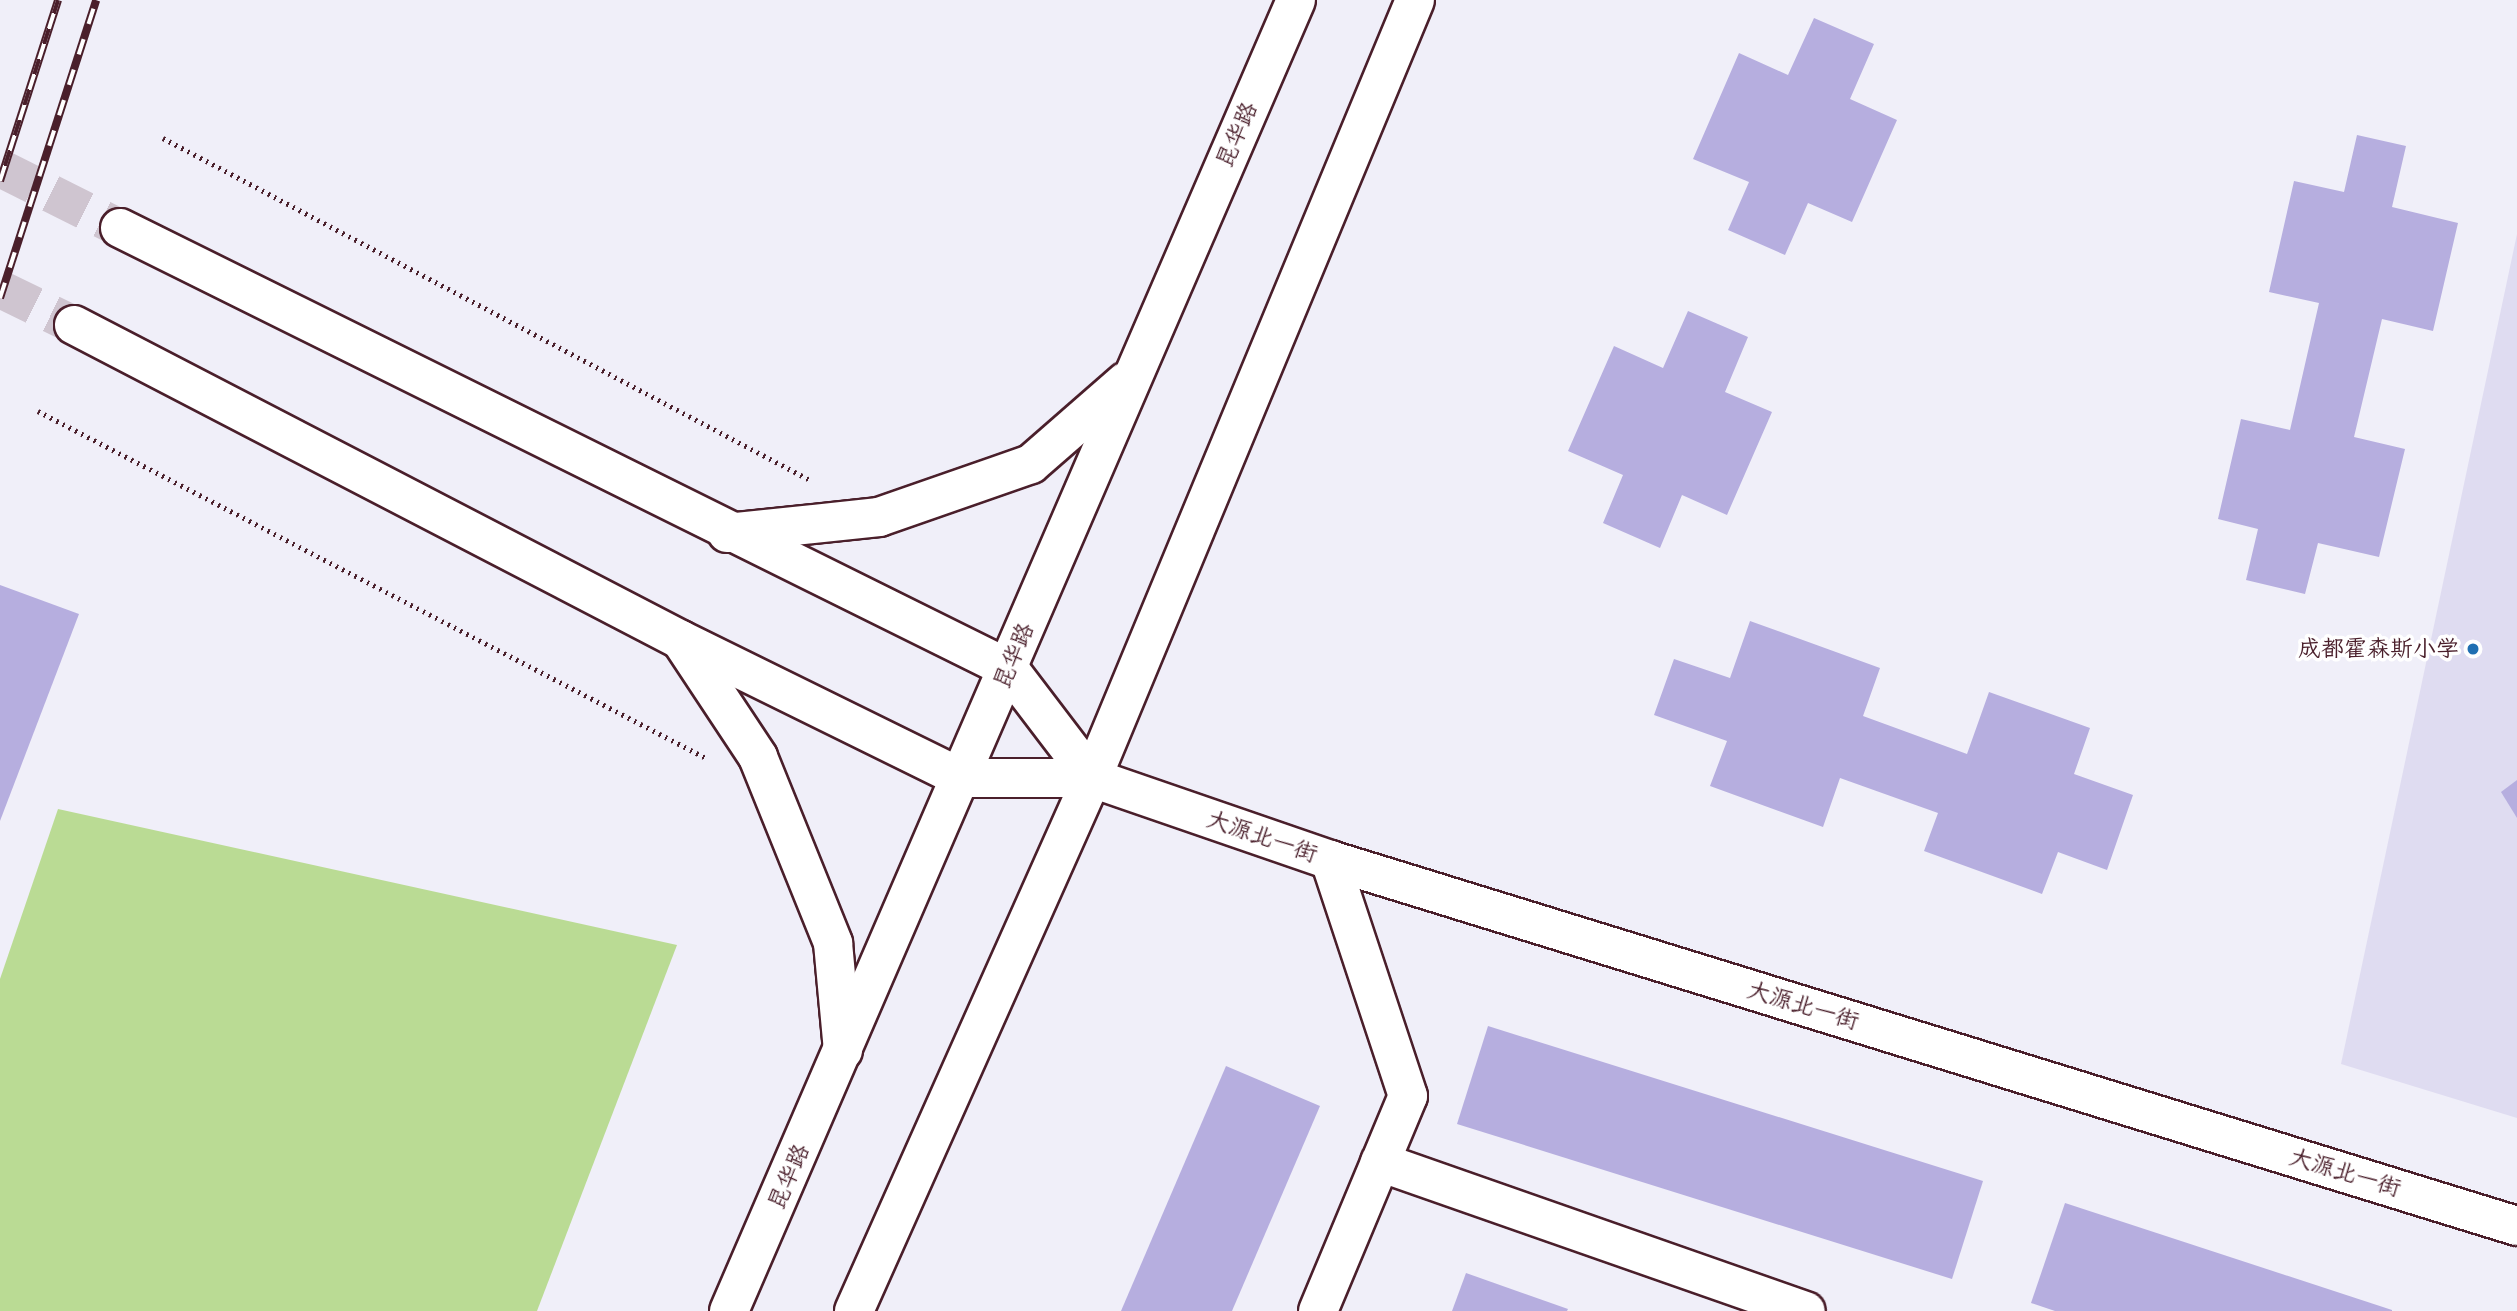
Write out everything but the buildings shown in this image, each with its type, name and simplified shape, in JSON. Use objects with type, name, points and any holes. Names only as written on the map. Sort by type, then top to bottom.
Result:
[{"type":"main road","name":"昆华路","points":[[729,1311],[843,1055],[1131,377],[1296,0]]},
{"type":"main road","points":[[854,1311],[1093,778],[1415,0]]},
{"type":"main road","points":[[120,228],[727,533],[1009,669],[1093,778]]},
{"type":"main road","points":[[74,325],[681,640],[962,778],[1093,778]]},
{"type":"main road","points":[[727,533],[879,517],[1031,464],[1131,377]]},
{"type":"main road","points":[[681,640],[758,757],[833,943],[843,1055]]},
{"type":"main road","name":"大源北一街","points":[[1093,778],[1330,860],[2517,1226]]},
{"type":"main road","points":[[1318,1311],[1408,1096],[1330,860]]},
{"type":"main road","points":[[1380,1163],[1806,1311]]},
{"type":"path","points":[[163,138],[817,484]]},
{"type":"path","points":[[38,411],[711,761]]},
{"type":"shaded area","name":"成都霍森斯小学","points":[[2517,234],[2517,1118],[2341,1064]]},
{"type":"green space","points":[[58,809],[677,945],[537,1311],[0,1311],[0,979]]},
{"type":"tunnel","points":[[0,168],[120,228]]},
{"type":"tunnel","points":[[0,289],[74,325]]},
{"type":"railway","points":[[0,181],[58,0]]},
{"type":"railway","points":[[0,298],[96,0]]},
{"type":"place","name":"成都霍森斯小学","points":[[2473,649]]}]
